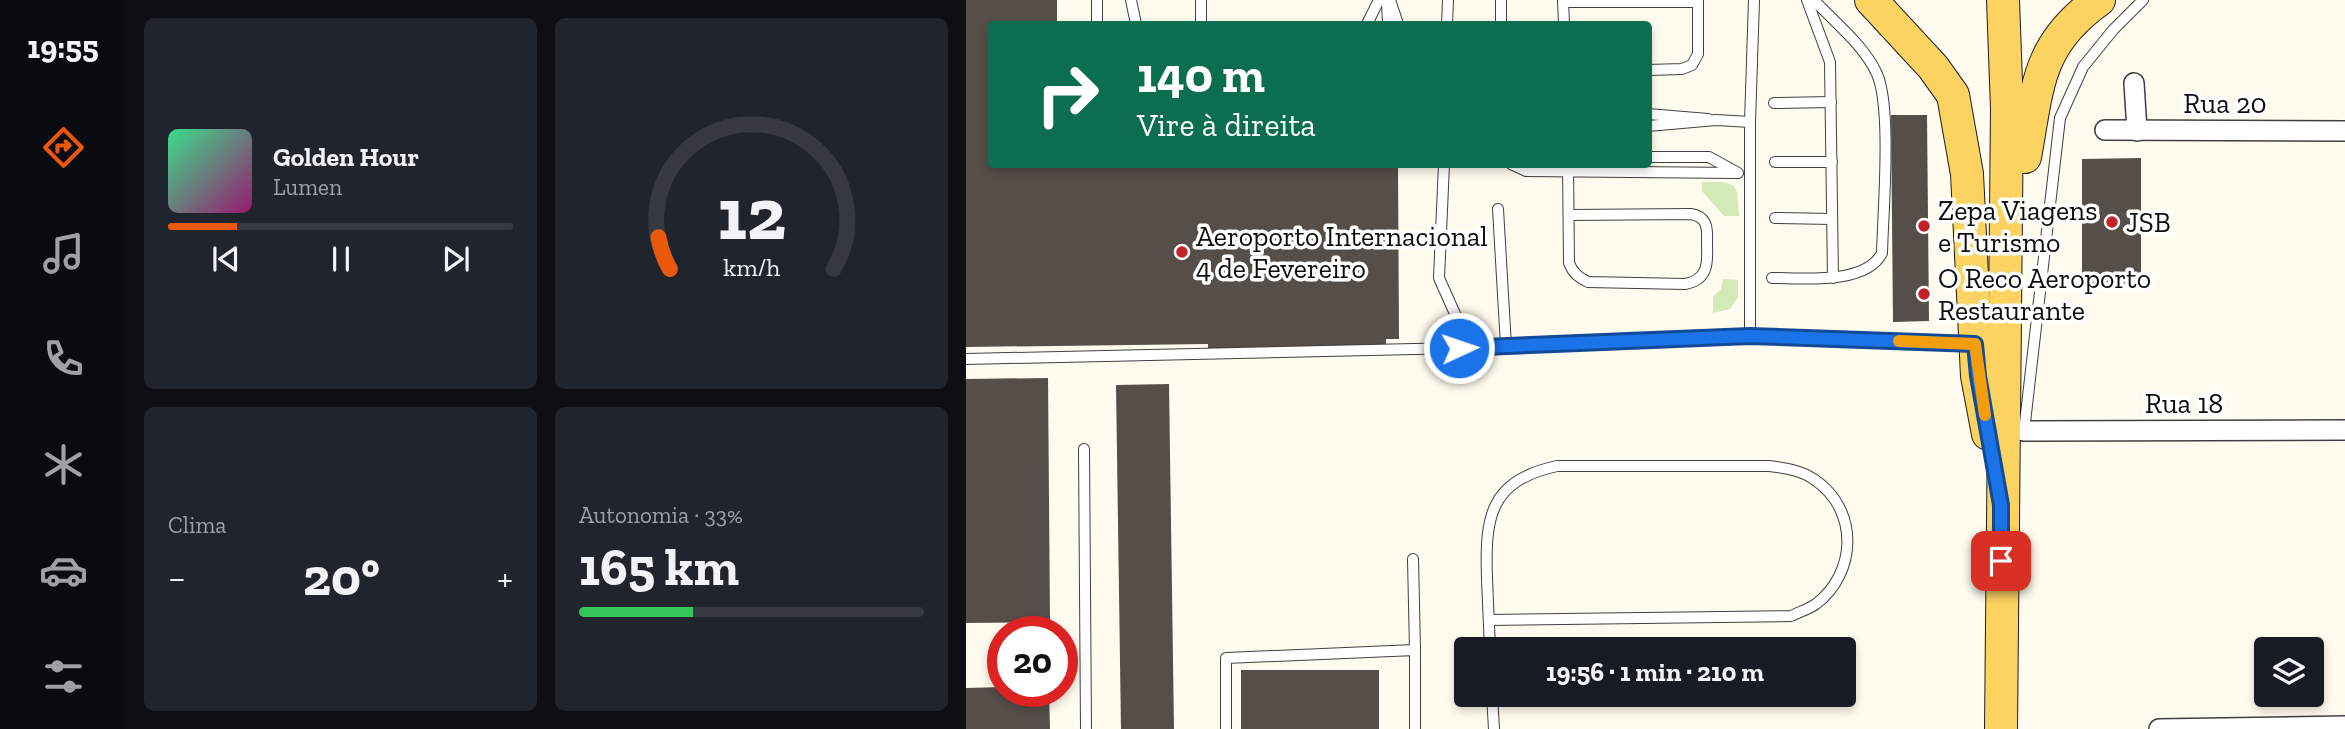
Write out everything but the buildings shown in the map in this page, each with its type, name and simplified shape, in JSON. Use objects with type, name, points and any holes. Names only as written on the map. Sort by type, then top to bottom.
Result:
[{"type":"main road","points":[[1871,0],[1933,67],[1953,95],[1967,174],[1978,376],[2001,505]]},
{"type":"main road","points":[[2001,729],[2001,505],[2007,108],[2003,0]]},
{"type":"main road","points":[[2021,0],[2025,157],[2021,729]]},
{"type":"main road","points":[[2025,157],[2040,75],[2052,45],[2071,21],[2099,0]]},
{"type":"street","points":[[2134,83],[2137,131]]},
{"type":"street","name":"Rua 20","points":[[2105,130],[2345,131]]},
{"type":"street","name":"Rua 18","points":[[2024,431],[2345,430]]},
{"type":"street","points":[[2159,729],[2345,726]]},
{"type":"lane","points":[[1097,0],[1097,21]]},
{"type":"lane","points":[[1131,0],[1135,21]]},
{"type":"lane","points":[[1201,0],[1201,21]]},
{"type":"lane","points":[[1368,21],[1379,0]]},
{"type":"lane","points":[[1388,21],[1389,0]]},
{"type":"lane","points":[[1389,0],[1397,21]]},
{"type":"lane","points":[[1447,21],[1448,0]]},
{"type":"lane","points":[[1501,0],[1501,21]]},
{"type":"lane","points":[[1750,336],[1750,122],[1754,0]]},
{"type":"lane","points":[[1807,0],[1830,62],[1833,278]]},
{"type":"lane","points":[[1772,278],[1833,278],[1868,268],[1878,261],[1882,253],[1884,103],[1877,75],[1860,48],[1814,0]]},
{"type":"lane","points":[[2024,431],[2060,118],[2083,67],[2113,30],[2143,0]]},
{"type":"lane","points":[[1564,21],[1563,1],[1698,1],[1698,54],[1692,65],[1682,69],[1652,70]]},
{"type":"lane","points":[[1774,103],[1831,102]]},
{"type":"lane","points":[[1652,114],[1750,122]]},
{"type":"lane","points":[[1652,126],[1716,120]]},
{"type":"lane","points":[[1652,157],[1709,157],[1737,173]]},
{"type":"lane","points":[[1775,162],[1832,162]]},
{"type":"lane","points":[[1444,168],[1439,278],[1460,325],[1459,348]]},
{"type":"lane","points":[[1520,168],[1526,171],[1568,168],[1750,173]]},
{"type":"lane","points":[[1568,168],[1569,263],[1572,272],[1588,282],[1685,284],[1694,282],[1703,275],[1708,264],[1707,230],[1705,222],[1699,216],[1569,215]]},
{"type":"lane","points":[[1498,209],[1506,346]]},
{"type":"lane","points":[[1775,218],[1832,219]]},
{"type":"lane","points":[[966,359],[1459,348],[1750,336],[1975,344]]},
{"type":"lane","points":[[1084,449],[1086,729]]},
{"type":"lane","points":[[1489,620],[1791,616],[1815,606],[1833,588],[1847,553],[1849,540],[1844,517],[1833,495],[1815,479],[1793,469],[1769,466],[1557,466],[1532,472],[1511,485],[1495,505],[1487,528],[1489,620],[1490,637]]},
{"type":"lane","points":[[1413,559],[1415,729]]},
{"type":"lane","points":[[1226,729],[1226,658],[1415,650]]},
{"type":"lane","points":[[1493,707],[1494,729]]},
{"type":"green space","points":[[1702,182],[1724,182],[1734,186],[1739,216],[1724,216],[1702,191]]},
{"type":"green space","points":[[1723,279],[1738,280],[1738,297],[1730,309],[1713,313],[1713,297],[1721,289]]},
{"type":"slow traffic","points":[[1899,341],[1975,344],[1985,415]]},
{"type":"place","name":"JSB","points":[[2112,222]]},
{"type":"place","name":"Zepa Viagens e Turismo","points":[[1924,226]]},
{"type":"place","name":"Aeroporto Internacional 4 de Fevereiro","points":[[1182,252]]},
{"type":"place","name":"O Reco Aeroporto Restaurante","points":[[1924,294]]},
{"type":"route","points":[[1459,348],[1750,336],[1975,344],[1978,376],[2001,505],[2001,561]]}]
